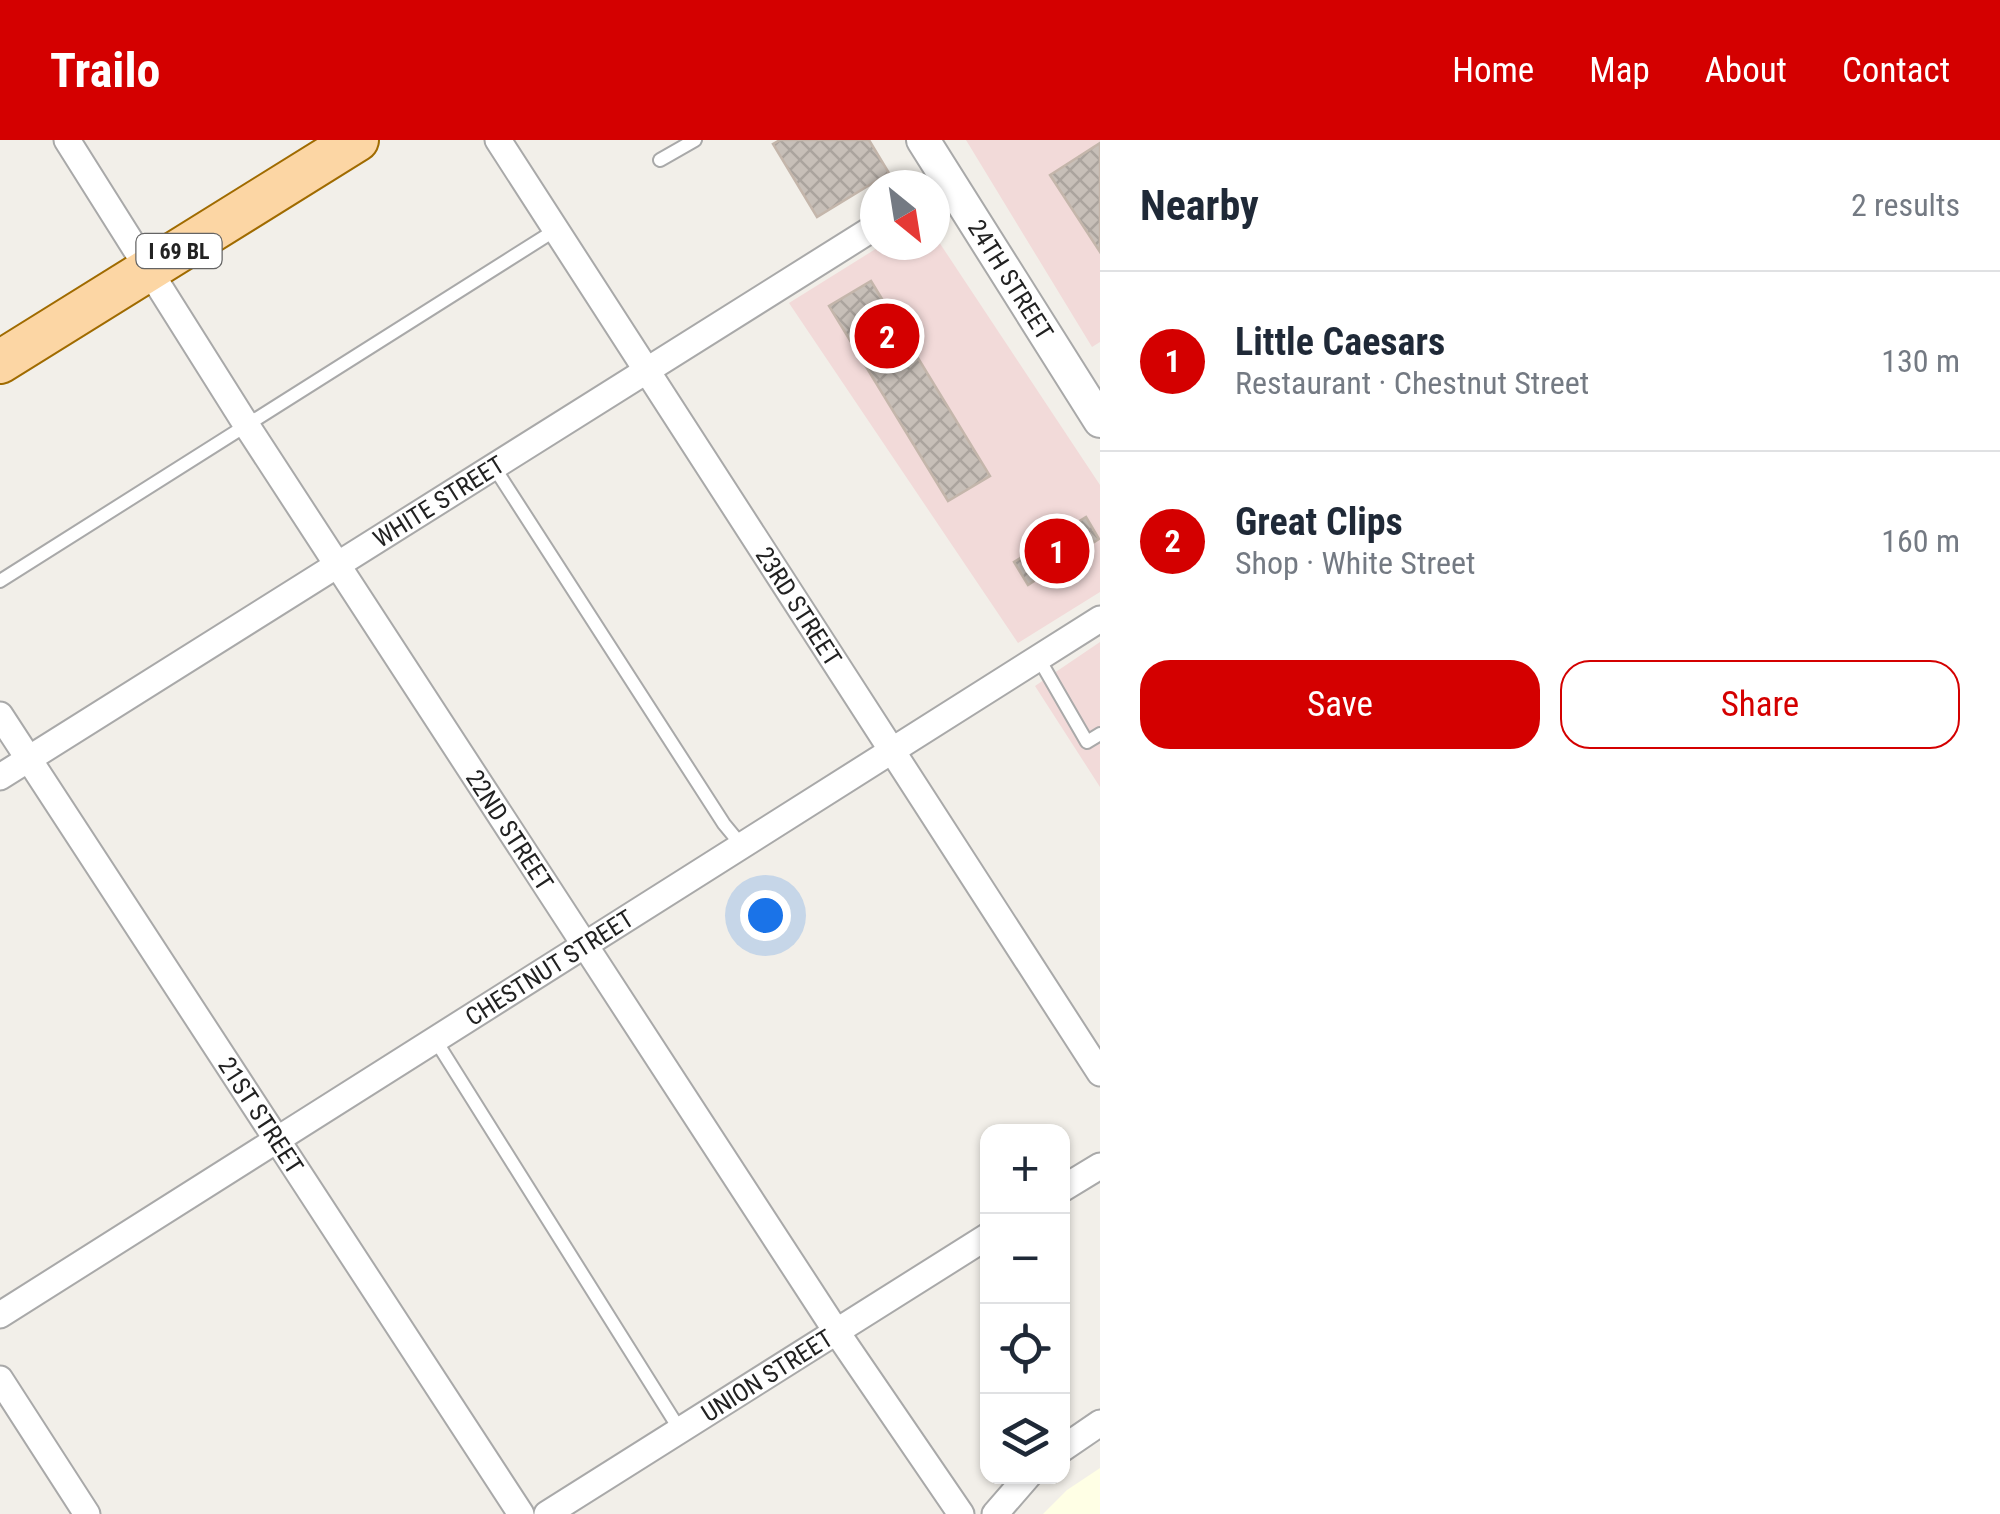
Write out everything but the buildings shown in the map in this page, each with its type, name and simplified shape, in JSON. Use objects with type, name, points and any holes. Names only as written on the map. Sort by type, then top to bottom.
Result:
[{"type":"main road","name":"I 69 BL","points":[[0,362],[358,140]]},
{"type":"street","name":"22ND STREET","points":[[67,140],[246,426],[836,1331],[961,1514]]},
{"type":"street","name":"23RD STREET","points":[[498,140],[1100,1073]]},
{"type":"street","name":"24TH STREET","points":[[924,140],[936,170]]},
{"type":"street","name":"24TH STREET","points":[[950,196],[1090,382],[1100,421]]},
{"type":"street","name":"WHITE STREET","points":[[0,777],[860,237]]},
{"type":"street","name":"CHESTNUT STREET","points":[[0,1315],[1100,619]]},
{"type":"street","name":"21ST STREET","points":[[0,715],[521,1514]]},
{"type":"street","points":[[1070,1185],[1100,1166]]},
{"type":"street","name":"UNION STREET","points":[[547,1514],[980,1241]]},
{"type":"street","points":[[0,1379],[88,1514]]},
{"type":"street","points":[[1070,1444],[1100,1423]]},
{"type":"street","points":[[994,1514],[1021,1484]]},
{"type":"lane","points":[[660,160],[694,140]]},
{"type":"lane","points":[[0,581],[556,229]]},
{"type":"lane","points":[[494,466],[724,824],[743,847]]},
{"type":"lane","points":[[1039,659],[1087,742],[1100,734]]},
{"type":"lane","points":[[436,1040],[680,1430]]},
{"type":"shaded area","points":[[966,140],[1100,140],[1100,342],[1092,347]]},
{"type":"shaded area","points":[[860,259],[950,259],[1100,485],[1100,592],[1018,643],[789,303]]},
{"type":"shaded area","points":[[1100,642],[1100,787],[1035,686]]},
{"type":"shaded area","points":[[1100,1468],[1100,1514],[1043,1514],[1067,1490]]},
{"type":"place","name":"Great Clips","points":[[887,336]]},
{"type":"place","name":"Little Caesars","points":[[1057,551]]}]
